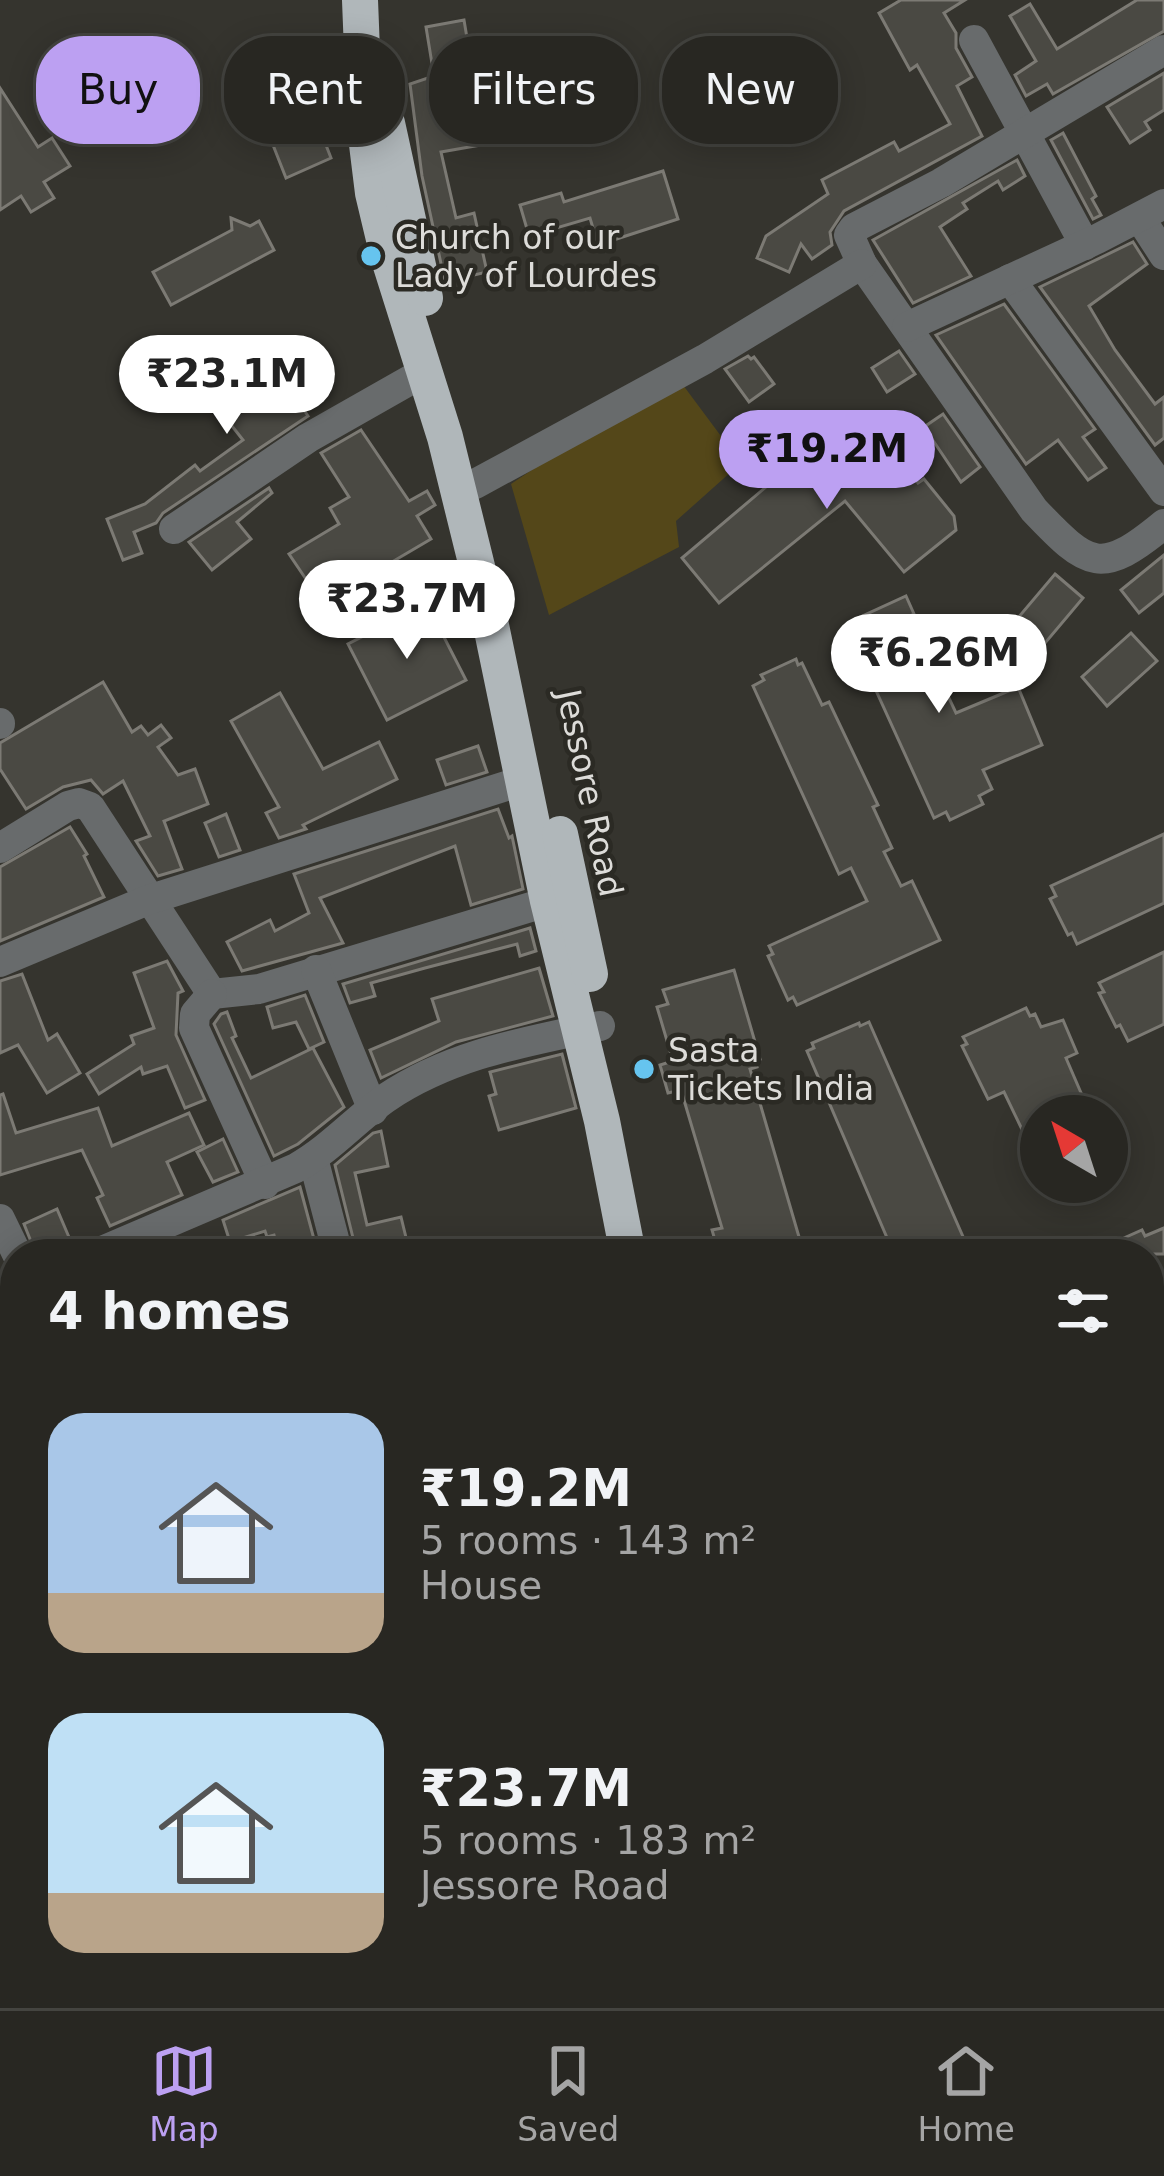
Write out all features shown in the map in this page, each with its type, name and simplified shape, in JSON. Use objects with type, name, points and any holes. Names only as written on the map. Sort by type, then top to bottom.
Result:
[{"type":"highway","points":[[360,0],[365,128],[373,193],[388,256],[426,371],[488,611],[525,779],[560,898]]},
{"type":"highway","name":"Jessore Road","points":[[379,0],[388,131],[411,244],[543,749],[560,898],[644,1239]]},
{"type":"highway","points":[[589,1028],[625,1239]]},
{"type":"street","points":[[974,40],[1084,245]]},
{"type":"street","points":[[1164,50],[1024,136],[854,228],[849,236],[862,264],[1034,510],[1059,537],[1089,556],[1110,561],[1129,553],[1164,524]]},
{"type":"street","points":[[907,327],[1152,211],[1164,255]]},
{"type":"street","points":[[475,484],[705,359],[862,264]]},
{"type":"street","points":[[1010,279],[1164,490]]},
{"type":"street","points":[[175,529],[308,438],[426,371]]},
{"type":"street","points":[[0,962],[148,900],[525,779]]},
{"type":"street","points":[[0,848],[79,802],[90,807],[212,994]]},
{"type":"street","points":[[265,1184],[194,1028],[195,1014],[212,994],[259,989],[560,898]]},
{"type":"street","points":[[316,970],[373,1110]]},
{"type":"street","points":[[137,1239],[313,1158],[414,1082],[469,1056],[589,1028]]},
{"type":"street","points":[[313,1158],[334,1239]]},
{"type":"shaded area","points":[[680,381],[741,463],[676,521],[679,547],[549,615],[511,484],[599,425]]},
{"type":"building","points":[[901,0],[965,0],[944,13],[972,77],[957,86],[982,136],[844,211],[830,232],[832,245],[812,259],[801,244],[789,272],[757,258],[766,236],[828,194],[822,180],[894,142],[899,151],[950,124],[917,65],[910,70],[879,13]]},
{"type":"building","points":[[1137,0],[1164,0],[1164,31],[1053,94],[1047,84],[1026,96],[1015,75],[1036,61],[1010,16],[1030,4],[1057,49]]},
{"type":"building","points":[[464,20],[467,36],[429,36],[429,45],[426,27]]},
{"type":"building","points":[[1164,73],[1164,110],[1145,122],[1150,130],[1130,143],[1107,107]]},
{"type":"building","points":[[429,78],[429,144],[486,144],[441,152],[456,218],[474,213],[487,272],[445,282],[422,176],[410,84]]},
{"type":"building","points":[[0,88],[38,147],[56,144],[70,166],[44,182],[54,198],[31,212],[21,196],[0,210]]},
{"type":"building","points":[[1063,133],[1096,196],[1092,199],[1101,215],[1093,219],[1051,140]]},
{"type":"building","points":[[326,144],[331,158],[286,178],[273,145]]},
{"type":"building","points":[[1017,160],[1025,176],[1003,190],[998,181],[963,203],[967,209],[940,227],[971,276],[913,303],[873,240]]},
{"type":"building","points":[[663,171],[678,219],[598,245],[590,218],[529,236],[520,205],[561,193],[564,202]]},
{"type":"building","points":[[231,218],[250,226],[259,221],[274,250],[171,305],[153,272],[232,230]]},
{"type":"building","points":[[1133,242],[1147,264],[1089,306],[1155,404],[1164,397],[1164,438],[1155,445],[1040,287]]},
{"type":"building","points":[[1004,304],[1095,429],[1083,437],[1106,468],[1088,480],[1058,440],[1026,464],[936,335]]},
{"type":"building","points":[[286,340],[298,362],[279,372],[308,416],[163,513],[156,523],[134,532],[142,553],[123,560],[107,519],[145,504],[195,465],[200,471],[243,440],[228,421],[237,414],[217,376]]},
{"type":"building","points":[[899,351],[915,374],[887,392],[872,368]]},
{"type":"building","points":[[754,357],[774,384],[749,402],[725,369]]},
{"type":"building","points":[[943,414],[980,467],[961,482],[924,427]]},
{"type":"building","points":[[850,428],[858,429],[865,438],[884,430],[902,452],[896,456],[918,483],[924,479],[954,516],[956,530],[904,572],[845,501],[719,603],[682,558],[786,470],[791,476]]},
{"type":"building","points":[[361,430],[409,501],[427,491],[435,505],[417,516],[431,539],[341,592],[332,576],[312,588],[289,554],[339,524],[330,508],[349,497],[321,453]]},
{"type":"building","points":[[269,488],[272,493],[237,522],[251,539],[212,570],[189,542]]},
{"type":"building","points":[[1164,555],[1164,593],[1139,613],[1121,590]]},
{"type":"building","points":[[1055,574],[1083,598],[1008,687],[980,663]]},
{"type":"building","points":[[906,596],[914,614],[903,619],[917,649],[924,645],[956,713],[1018,687],[1042,745],[983,770],[992,789],[979,796],[983,804],[950,820],[946,812],[934,818],[848,629],[859,624],[856,619]]},
{"type":"building","points":[[427,604],[466,680],[387,720],[348,644]]},
{"type":"building","points":[[1131,633],[1157,661],[1107,706],[1082,677]]},
{"type":"building","points":[[796,659],[822,705],[829,702],[878,805],[873,807],[892,848],[884,852],[901,886],[912,881],[940,940],[797,1005],[793,997],[788,1000],[768,956],[773,954],[769,946],[867,901],[851,868],[839,874],[753,686],[764,680],[761,675]]},
{"type":"building","points":[[103,682],[132,732],[141,726],[148,735],[161,725],[171,738],[158,747],[178,775],[195,769],[208,804],[164,821],[182,869],[158,876],[136,841],[150,836],[123,781],[103,794],[91,780],[63,787],[26,809],[0,769],[0,743]]},
{"type":"building","points":[[280,693],[323,769],[379,742],[397,779],[303,825],[306,829],[279,838],[266,813],[279,807],[231,721]]},
{"type":"building","points":[[478,746],[487,772],[446,785],[437,760]]},
{"type":"building","points":[[498,809],[509,838],[512,836],[523,889],[471,905],[455,846],[320,898],[343,943],[242,971],[227,942],[270,920],[275,931],[309,913],[294,874]]},
{"type":"building","points":[[226,814],[240,850],[219,857],[205,823]]},
{"type":"building","points":[[70,827],[104,897],[0,941],[0,867]]},
{"type":"building","points":[[1164,834],[1164,903],[1077,944],[1050,899],[1056,896],[1051,886]]},
{"type":"building","points":[[530,928],[536,951],[520,956],[517,944],[425,968],[371,983],[375,996],[350,1003],[343,984]]},
{"type":"building","points":[[1164,952],[1164,1024],[1128,1041],[1099,993],[1104,992],[1099,983]]},
{"type":"building","points":[[167,961],[183,991],[178,993],[176,1035],[205,1100],[185,1108],[167,1066],[143,1074],[141,1067],[99,1094],[87,1074],[134,1044],[131,1036],[154,1028],[134,973]]},
{"type":"building","points":[[539,968],[553,1016],[456,1042],[381,1078],[370,1050],[439,1021],[432,999]]},
{"type":"building","points":[[734,970],[760,1059],[750,1069],[800,1239],[715,1239],[712,1230],[722,1228],[681,1090],[668,1093],[660,1065],[673,1061],[657,1007],[668,1004],[663,990]]},
{"type":"building","points":[[22,974],[48,1040],[57,1034],[80,1073],[47,1093],[18,1045],[0,1053],[0,981]]},
{"type":"building","points":[[305,995],[324,1042],[309,1049],[296,1022],[273,1028],[267,1007]]},
{"type":"building","points":[[1026,1008],[1041,1027],[1063,1020],[1077,1053],[1066,1058],[1082,1095],[1020,1095],[1020,1125],[1004,1092],[988,1099],[962,1046],[967,1044],[963,1037]]},
{"type":"building","points":[[227,1012],[236,1036],[232,1038],[251,1078],[313,1048],[344,1107],[298,1144],[274,1156],[214,1024]]},
{"type":"building","points":[[869,1022],[964,1239],[888,1239],[807,1051],[814,1048],[812,1043]]},
{"type":"building","points":[[562,1054],[576,1108],[499,1130],[489,1096],[496,1094],[490,1072]]},
{"type":"building","points":[[3,1094],[16,1133],[98,1108],[112,1146],[189,1113],[204,1145],[167,1162],[182,1195],[110,1226],[97,1198],[103,1195],[82,1150],[0,1175]]},
{"type":"building","points":[[381,1131],[388,1166],[355,1173],[367,1225],[401,1217],[406,1239],[353,1239],[335,1165]]},
{"type":"building","points":[[223,1139],[238,1172],[213,1182],[197,1152]]},
{"type":"building","points":[[300,1187],[314,1239],[275,1239],[265,1231],[229,1239],[223,1220]]},
{"type":"building","points":[[57,1209],[70,1239],[30,1239],[24,1224]]},
{"type":"building","points":[[1164,1228],[1164,1239],[1122,1239],[1142,1230],[1145,1236]]},
{"type":"place","name":"Church of our Lady of Lourdes","points":[[371,256]]},
{"type":"place","name":"Sasta Tickets India","points":[[644,1069]]}]
